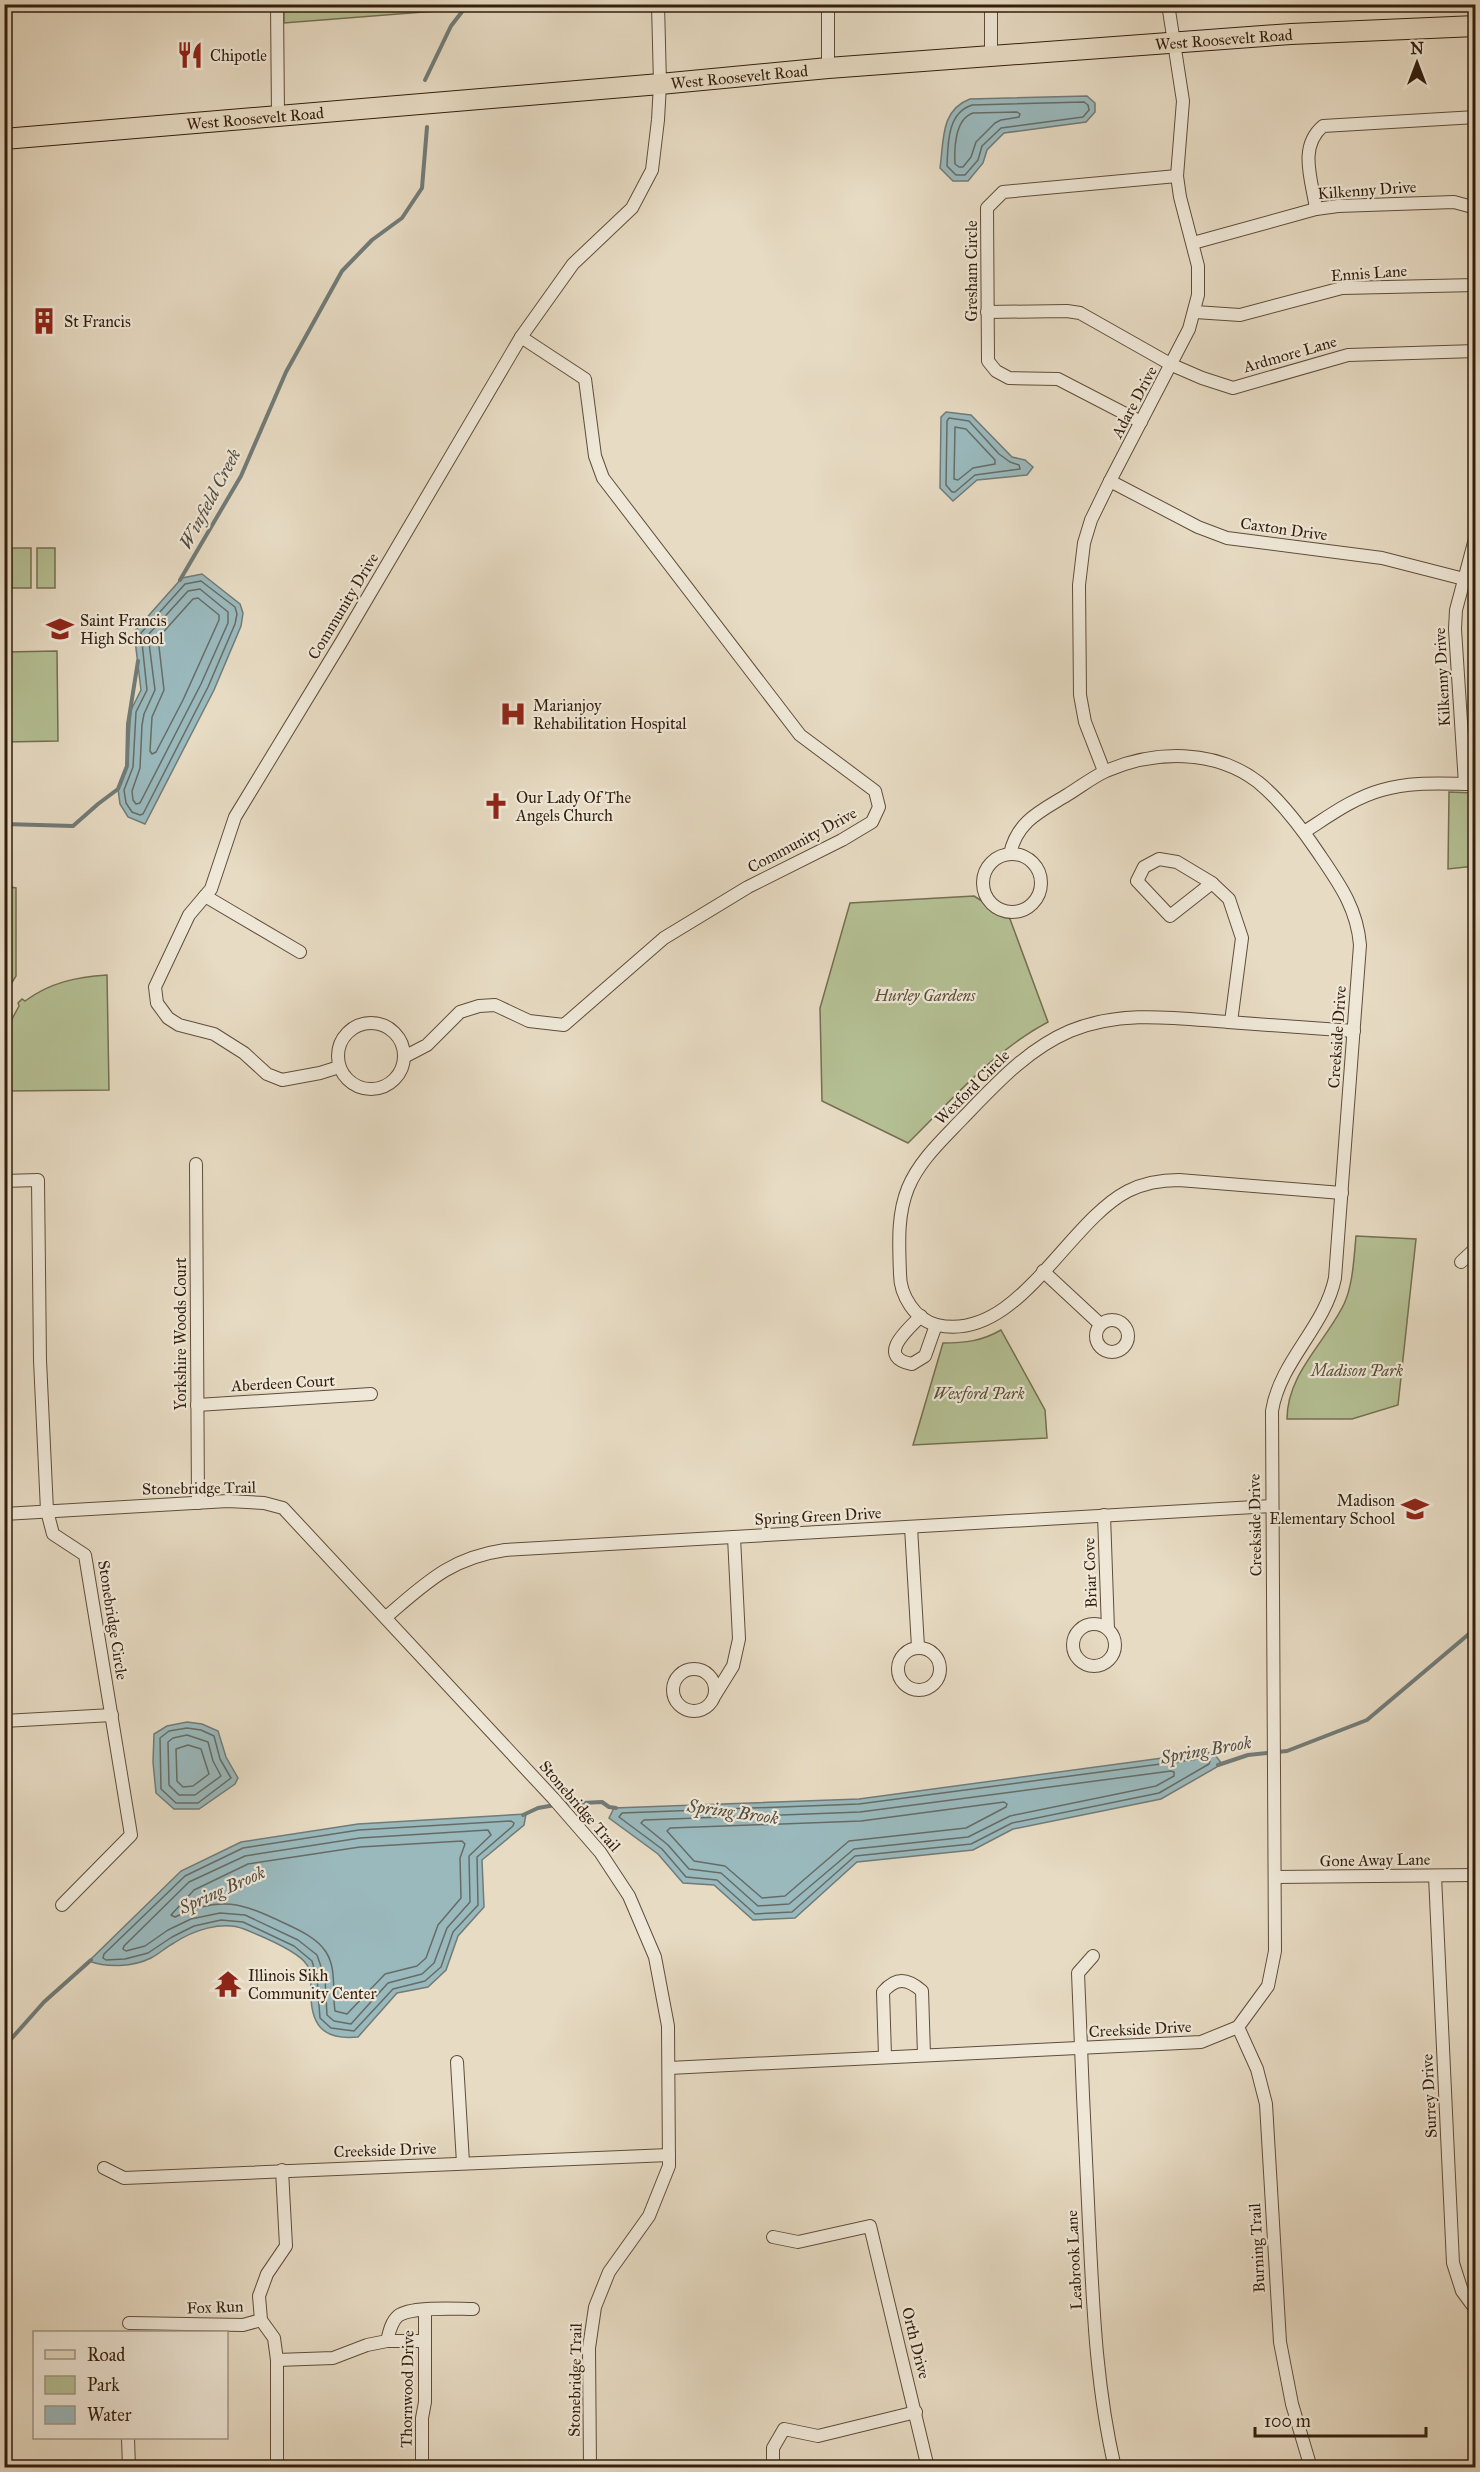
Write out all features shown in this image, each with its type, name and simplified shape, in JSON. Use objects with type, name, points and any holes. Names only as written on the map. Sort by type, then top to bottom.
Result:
[{"type":"main road","name":"West Roosevelt Road","points":[[4,139],[828,68],[1348,30],[1476,26]]},
{"type":"street","points":[[277,4],[278,116]]},
{"type":"street","name":"Community Drive","points":[[521,337],[585,379],[595,456],[603,478],[800,735],[875,791],[879,807],[872,822],[748,887],[664,938],[564,1025],[530,1021],[495,1005],[479,1006],[460,1011],[427,1045],[404,1057],[397,1076],[381,1088],[361,1088],[351,1083],[339,1067],[282,1080],[267,1074],[244,1053],[213,1034],[179,1025],[168,1018],[157,1003],[154,987],[189,915],[211,889],[235,817],[342,641],[521,337],[573,264],[632,208],[652,170],[660,84],[658,4]]},
{"type":"street","points":[[828,4],[828,68]]},
{"type":"street","points":[[991,4],[991,57]]},
{"type":"street","name":"Adare Drive","points":[[1104,771],[1082,712],[1079,683],[1079,585],[1086,536],[1110,481],[1190,329],[1195,312],[1198,275],[1177,176],[1183,113],[1168,4]]},
{"type":"street","points":[[1316,209],[1308,159],[1309,144],[1314,134],[1323,126],[1476,117]]},
{"type":"street","name":"Gresham Circle","points":[[1141,422],[1058,379],[1009,378],[996,371],[988,361],[987,208],[1003,192],[1177,176]]},
{"type":"street","name":"Kilkenny Drive","points":[[1193,243],[1316,209],[1338,206],[1454,202],[1476,208]]},
{"type":"street","name":"Ennis Lane","points":[[1195,312],[1240,315],[1342,288],[1476,285]]},
{"type":"street","name":"Ardmore Lane","points":[[987,312],[1066,311],[1080,313],[1172,365],[1233,388],[1348,355],[1476,351]]},
{"type":"street","name":"Caxton Drive","points":[[1110,481],[1198,527],[1227,538],[1382,558],[1464,579]]},
{"type":"street","name":"Kilkenny Drive","points":[[1470,784],[1455,629],[1456,610],[1476,535]]},
{"type":"street","name":"Creekside Drive","points":[[669,2068],[1193,2043],[1213,2038],[1238,2027],[1262,1997],[1272,1972],[1275,1951],[1275,1877],[1271,1420],[1274,1399],[1285,1372],[1318,1320],[1330,1297],[1335,1278],[1360,945],[1356,919],[1344,890],[1304,832],[1259,783],[1235,769],[1194,757],[1154,756],[1104,771],[1039,812],[1022,826],[1013,840],[1010,854]]},
{"type":"street","points":[[1304,832],[1356,800],[1383,789],[1413,784],[1470,784]]},
{"type":"street","points":[[1010,854],[1022,856],[1031,862],[1038,871],[1041,882],[1034,903],[1013,912],[992,905],[983,885],[985,873],[990,864],[999,857],[1010,854]]},
{"type":"street","points":[[1212,883],[1170,916],[1137,881],[1144,867],[1159,858],[1177,862],[1212,883],[1229,899],[1242,938],[1231,1022]]},
{"type":"street","points":[[205,896],[300,952]]},
{"type":"street","name":"Wexford Circle","points":[[936,1325],[910,1306],[900,1281],[899,1224],[907,1190],[923,1163],[1008,1072],[1053,1040],[1098,1022],[1144,1016],[1354,1031]]},
{"type":"street","points":[[339,1067],[340,1044],[354,1028],[365,1024],[377,1024],[396,1035],[402,1045],[404,1057]]},
{"type":"street","name":"Yorkshire Woods Court","points":[[196,1164],[198,1503]]},
{"type":"street","points":[[4,1181],[38,1180],[40,1360],[46,1511]]},
{"type":"street","points":[[921,1316],[895,1345],[898,1357],[903,1362],[912,1364],[925,1356],[936,1325],[952,1327],[973,1324],[986,1319],[1021,1293],[1105,1206],[1126,1192],[1154,1182],[1179,1180],[1342,1193]]},
{"type":"street","points":[[1461,1262],[1476,1248]]},
{"type":"street","points":[[1043,1271],[1100,1324]]},
{"type":"street","name":"Aberdeen Court","points":[[197,1405],[371,1395]]},
{"type":"street","name":"Stonebridge Trail","points":[[4,1514],[243,1501],[283,1508],[553,1798],[615,1873],[629,1896],[647,1935],[657,1965],[665,2002],[669,2068],[669,2166],[655,2202],[640,2229],[609,2272],[595,2307],[589,2348],[590,2468]]},
{"type":"street","name":"Spring Green Drive","points":[[386,1617],[447,1568],[467,1558],[488,1552],[1272,1506]]},
{"type":"street","name":"Stonebridge Circle","points":[[46,1511],[53,1534],[85,1555],[131,1834],[62,1905]]},
{"type":"street","name":"Briar Cove","points":[[1104,1515],[1108,1629]]},
{"type":"street","points":[[911,1527],[918,1647]]},
{"type":"street","points":[[715,1695],[733,1666],[739,1640],[734,1537]]},
{"type":"street","points":[[4,1721],[112,1715]]},
{"type":"street","name":"Gone Away Lane","points":[[1275,1877],[1476,1875]]},
{"type":"street","name":"Surrey Drive","points":[[1435,1876],[1453,2263],[1462,2291],[1476,2310]]},
{"type":"street","name":"Leabrook Lane","points":[[1093,1956],[1078,1974],[1081,2049],[1095,2345],[1100,2389],[1115,2468]]},
{"type":"street","points":[[885,2056],[883,1992],[891,1983],[902,1979],[913,1982],[922,1991],[924,2055]]},
{"type":"street","name":"Burning Trail","points":[[1238,2027],[1257,2069],[1266,2104],[1280,2342],[1292,2404],[1311,2468]]},
{"type":"street","points":[[457,2062],[463,2163]]},
{"type":"street","name":"Creekside Drive","points":[[104,2168],[124,2178],[669,2155]]},
{"type":"street","points":[[277,2468],[277,2360],[274,2338],[261,2320],[259,2296],[267,2274],[286,2246],[282,2170]]},
{"type":"street","name":"Orth Drive","points":[[773,2237],[798,2242],[870,2226],[928,2468]]},
{"type":"street","points":[[387,2342],[391,2326],[398,2316],[411,2311],[473,2309]]},
{"type":"street","name":"Thornwood Drive","points":[[422,2468],[425,2310]]},
{"type":"street","name":"Fox Run","points":[[129,2323],[170,2329],[194,2329],[243,2325],[261,2320]]},
{"type":"street","points":[[277,2360],[333,2358],[367,2345],[424,2341]]},
{"type":"street","points":[[773,2468],[773,2448],[784,2429],[818,2436],[916,2412]]},
{"type":"street","points":[[128,2439],[129,2468]]},
{"type":"green space","points":[[284,4],[513,5],[284,23]]},
{"type":"green space","points":[[12,548],[31,548],[31,588],[12,588]]},
{"type":"green space","points":[[37,548],[55,548],[55,588],[37,588]]},
{"type":"green space","points":[[57,651],[58,741],[5,742],[5,652]]},
{"type":"green space","points":[[1449,792],[1475,793],[1475,866],[1448,869]]},
{"type":"green space","points":[[5,886],[16,888],[16,976],[5,994]]},
{"type":"green space","name":"Hurley Gardens","points":[[974,896],[1010,919],[1048,1022],[1009,1047],[991,1062],[908,1143],[822,1101],[820,1008],[850,903]]},
{"type":"green space","points":[[107,975],[109,1090],[5,1091],[5,1032],[19,1006],[18,1003],[54,985],[85,977]]},
{"type":"green space","name":"Madison Park","points":[[1356,1236],[1416,1239],[1398,1405],[1352,1419],[1287,1419],[1293,1388],[1300,1373],[1344,1304],[1353,1271]]},
{"type":"green space","name":"Wexford Park","points":[[1001,1330],[1045,1410],[1047,1438],[913,1445],[943,1343],[973,1341]]},
{"type":"water","points":[[1087,96],[1095,103],[1095,112],[1086,122],[1004,133],[987,150],[983,163],[968,181],[953,181],[940,168],[943,137],[948,119],[960,104],[970,99]]},
{"type":"water","points":[[946,412],[971,415],[1012,457],[1025,460],[1033,467],[1027,475],[977,480],[953,501],[940,488],[941,417]]},
{"type":"water","points":[[202,574],[240,604],[243,613],[241,626],[214,690],[145,824],[128,817],[120,804],[118,789],[127,766],[131,710],[141,690],[134,632],[182,578]]},
{"type":"water","points":[[187,1722],[202,1724],[218,1731],[226,1757],[238,1778],[235,1784],[199,1809],[174,1809],[156,1793],[153,1762],[154,1734],[167,1726]]},
{"type":"water","points":[[1207,1752],[1216,1756],[1222,1764],[1161,1799],[1013,1829],[973,1850],[857,1862],[795,1918],[753,1920],[714,1885],[683,1883],[658,1854],[609,1818],[614,1808],[859,1799]]},
{"type":"water","points":[[526,1814],[524,1825],[482,1860],[484,1907],[458,1936],[446,1970],[428,1987],[397,1993],[358,2037],[329,2034],[318,2024],[312,2008],[310,1972],[303,1960],[278,1944],[235,1927],[217,1926],[198,1931],[151,1958],[128,1965],[112,1966],[89,1961],[181,1871],[241,1842],[358,1824]]},
{"type":"waterway","name":"Winfield Creek","points":[[425,80],[451,26],[468,4]]},
{"type":"waterway","name":"Winfield Creek","points":[[180,580],[241,476],[286,372],[342,271],[372,240],[402,218],[422,188],[427,127]]},
{"type":"waterway","name":"Winfield Creek","points":[[4,824],[73,826],[118,789],[127,766],[128,724],[138,661]]},
{"type":"waterway","name":"Spring Brook","points":[[1218,1765],[1248,1755],[1287,1751],[1367,1720],[1476,1628]]},
{"type":"waterway","name":"Spring Brook","points":[[563,1804],[602,1802],[609,1807],[616,1808]]},
{"type":"waterway","name":"Spring Brook","points":[[523,1815],[538,1808],[555,1805]]},
{"type":"waterway","name":"Spring Brook","points":[[4,2047],[44,2002],[91,1960]]},
{"type":"place","name":"Chipotle","points":[[190,55]]},
{"type":"place","name":"St Francis","points":[[44,321]]},
{"type":"place","name":"Saint Francis High School","points":[[60,629]]},
{"type":"place","name":"Marianjoy Rehabilitation Hospital","points":[[513,714]]},
{"type":"place","name":"Our Lady Of The Angels Church","points":[[496,806]]},
{"type":"place","name":"Madison Elementary School","points":[[1415,1509]]},
{"type":"place","name":"Illinois Sikh Community Center","points":[[228,1984]]}]
